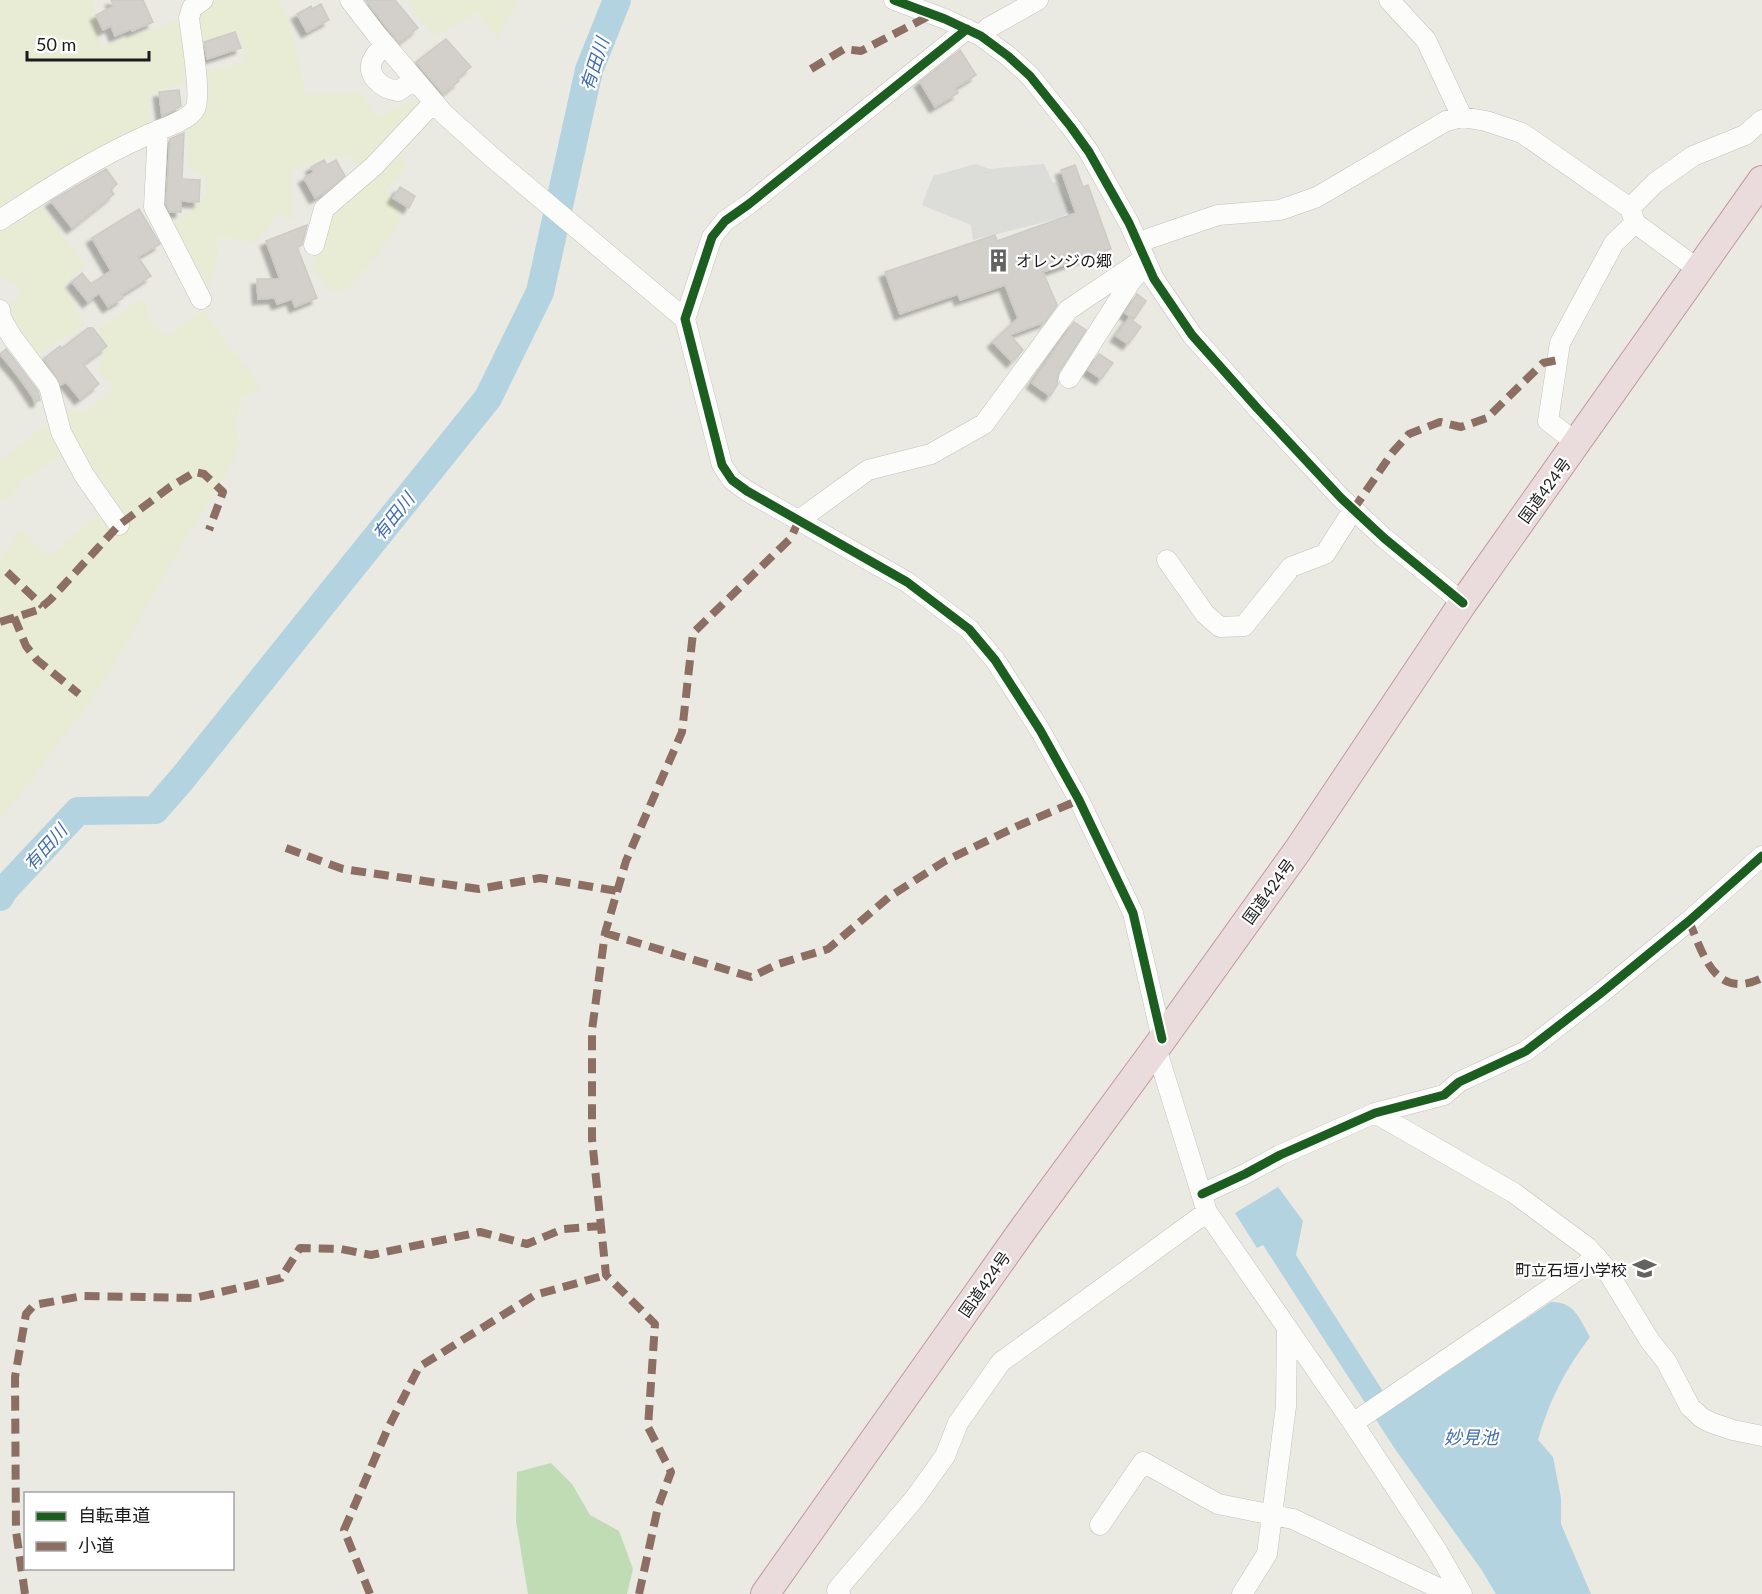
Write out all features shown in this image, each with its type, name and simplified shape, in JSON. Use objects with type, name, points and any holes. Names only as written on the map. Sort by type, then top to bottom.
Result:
[{"type":"highway","name":"国道424号","points":[[765,1594],[1024,1228],[1298,850],[1463,603],[1578,444],[1762,180]]},
{"type":"street","points":[[0,220],[64,178],[158,130],[188,118],[196,109],[198,94],[189,18],[192,8],[203,0]]},
{"type":"street","points":[[350,0],[444,114],[685,319]]},
{"type":"street","points":[[894,0],[974,32],[1008,56],[1030,76],[1071,127],[1106,180],[1164,295],[1192,335],[1258,410],[1353,510],[1463,603]]},
{"type":"street","points":[[1038,0],[988,28],[974,32],[725,221],[712,237],[685,319],[722,465],[732,480],[747,491],[907,582],[969,630],[995,660],[1040,730],[1079,800],[1133,913],[1159,1043],[1204,1203],[1353,1423],[1436,1549],[1462,1594]]},
{"type":"street","points":[[1389,0],[1426,40],[1462,117]]},
{"type":"street","points":[[386,45],[374,57],[371,65],[373,77],[387,90],[398,91],[415,80]]},
{"type":"street","points":[[314,246],[324,209],[374,166],[434,102]]},
{"type":"street","points":[[799,520],[868,470],[931,454],[984,424],[1068,310],[1144,255],[1218,215],[1280,210],[1317,197],[1446,121],[1462,117],[1486,121],[1522,133],[1699,270]]},
{"type":"street","points":[[1578,444],[1548,421],[1560,343],[1614,243],[1655,183],[1693,156],[1745,135],[1762,120]]},
{"type":"street","points":[[158,130],[154,207],[201,299]]},
{"type":"street","points":[[1069,378],[1131,282],[1144,255]]},
{"type":"street","points":[[0,310],[12,337],[49,386],[61,432],[84,475],[119,525]]},
{"type":"street","points":[[1167,560],[1205,614],[1220,627],[1244,626],[1291,567],[1324,554],[1353,510]]},
{"type":"street","points":[[840,1594],[837,1590],[915,1498],[945,1456],[958,1423],[1001,1362],[1204,1203],[1245,1174],[1280,1155],[1375,1113],[1443,1095],[1459,1082],[1526,1051],[1689,921],[1762,856]]},
{"type":"street","points":[[1375,1113],[1514,1193],[1579,1240],[1597,1257],[1650,1341],[1666,1361],[1690,1407],[1702,1418],[1712,1423],[1762,1436]]},
{"type":"street","points":[[1353,1423],[1597,1257]]},
{"type":"street","points":[[1242,1594],[1267,1554],[1286,1406],[1287,1328]]},
{"type":"street","points":[[1100,1525],[1143,1462],[1218,1504],[1293,1519],[1451,1594]]},
{"type":"green space","points":[[0,0],[93,0],[100,46],[183,19],[186,82],[148,94],[151,126],[0,211]]},
{"type":"green space","points":[[211,0],[278,0],[290,24],[306,93],[359,93],[379,116],[423,96],[426,107],[399,151],[407,166],[386,191],[397,205],[400,223],[378,254],[342,293],[334,294],[311,268],[330,215],[361,169],[352,158],[334,155],[291,171],[293,220],[276,214],[270,226],[256,242],[218,237],[217,258],[206,300],[166,224],[184,217],[199,204],[205,195],[207,183],[203,173],[189,170],[187,129],[196,126],[203,108],[205,71],[245,62],[241,36],[204,49],[199,37],[198,9]]},
{"type":"green space","points":[[412,0],[517,0],[498,39],[477,12],[447,30],[433,35],[408,3]]},
{"type":"green space","points":[[40,203],[85,266],[63,285],[85,324],[35,357],[3,307],[20,298],[18,285],[8,279],[0,278],[0,232]]},
{"type":"green space","points":[[142,299],[146,301],[147,315],[152,326],[168,336],[204,310],[221,337],[262,387],[244,397],[240,404],[236,425],[239,452],[183,543],[96,694],[0,820],[0,561],[22,529],[48,557],[109,506],[102,484],[84,453],[74,447],[23,481],[4,502],[0,498],[0,461],[66,409],[85,412],[114,390],[110,382],[98,371],[105,358],[98,329]]},
{"type":"green space","points":[[551,1463],[572,1484],[590,1515],[619,1531],[633,1569],[627,1594],[528,1594],[516,1521],[517,1472]]},
{"type":"shaded area","points":[[976,164],[989,169],[1044,164],[1053,183],[1057,182],[1072,209],[1061,218],[973,240],[971,225],[922,205],[933,176]]},
{"type":"water","name":"妙見池","points":[[1278,1187],[1303,1221],[1296,1255],[1393,1407],[1551,1302],[1566,1305],[1575,1312],[1590,1337],[1559,1386],[1538,1440],[1553,1457],[1561,1498],[1561,1524],[1591,1594],[1496,1594],[1481,1569],[1395,1449],[1263,1245],[1257,1248],[1235,1213]]},
{"type":"building","points":[[111,0],[143,0],[153,22],[115,36],[111,26],[103,30],[96,15],[114,6]]},
{"type":"building","points":[[365,0],[395,0],[418,28],[399,43]]},
{"type":"building","points":[[321,4],[329,20],[307,32],[297,14],[311,6],[312,9]]},
{"type":"building","points":[[235,32],[241,48],[207,59],[204,42]]},
{"type":"building","points":[[446,39],[471,67],[443,94],[416,62]]},
{"type":"building","points":[[960,50],[976,75],[955,88],[958,93],[935,107],[920,82]]},
{"type":"building","points":[[179,90],[181,106],[162,116],[159,92]]},
{"type":"building","points":[[184,133],[182,179],[200,180],[199,202],[181,201],[181,212],[170,212],[166,204],[170,139]]},
{"type":"building","points":[[324,160],[327,165],[336,160],[345,176],[315,198],[304,178],[314,172],[311,167]]},
{"type":"building","name":"オレンジの郷","points":[[1075,165],[1083,187],[1088,185],[1111,249],[1043,272],[1057,305],[1045,322],[1010,335],[1023,350],[1012,362],[993,342],[1018,318],[1005,285],[960,300],[958,294],[900,314],[885,272],[995,235],[997,241],[1076,213],[1061,170]]},
{"type":"building","points":[[106,169],[117,184],[111,190],[114,194],[72,228],[51,201]]},
{"type":"building","points":[[400,187],[415,196],[409,208],[393,198]]},
{"type":"building","points":[[139,209],[160,244],[138,257],[151,276],[121,295],[123,298],[108,307],[99,293],[88,302],[72,282],[82,273],[91,284],[111,271],[92,238]]},
{"type":"building","points":[[307,225],[302,245],[297,247],[317,298],[295,307],[292,299],[277,304],[275,298],[258,299],[257,279],[280,279],[266,241]]},
{"type":"building","points":[[1137,294],[1146,301],[1134,319],[1125,313]]},
{"type":"building","points":[[1129,318],[1141,327],[1128,344],[1116,336]]},
{"type":"building","points":[[1074,322],[1086,330],[1059,372],[1058,384],[1050,396],[1032,383]]},
{"type":"building","points":[[88,328],[93,328],[107,346],[83,364],[99,384],[80,399],[66,382],[61,385],[44,359]]},
{"type":"building","points":[[6,349],[38,391],[40,400],[36,402],[19,376],[0,354]]},
{"type":"building","points":[[1099,354],[1113,363],[1101,379],[1088,370]]},
{"type":"waterway","name":"有田川","points":[[0,897],[78,811],[155,810],[488,398],[540,292],[589,70],[617,0]]},
{"type":"marked path","points":[[811,69],[844,49],[861,51],[933,14]]},
{"type":"marked path","points":[[1353,510],[1392,453],[1409,434],[1440,422],[1461,427],[1487,418],[1543,363],[1558,360]]},
{"type":"marked path","points":[[0,622],[38,610],[119,525],[170,487],[195,472],[204,474],[223,492],[209,530]]},
{"type":"marked path","points":[[639,1594],[658,1507],[671,1472],[648,1427],[655,1324],[606,1275],[592,1139],[592,1030],[605,933],[626,861],[682,732],[693,633],[791,538],[799,520]]},
{"type":"marked path","points":[[7,572],[43,606]]},
{"type":"marked path","points":[[14,617],[26,646],[37,660],[79,694]]},
{"type":"marked path","points":[[605,933],[751,977],[778,964],[828,949],[889,897],[945,861],[1079,800]]},
{"type":"marked path","points":[[286,848],[343,869],[479,889],[540,878],[617,891]]},
{"type":"marked path","points":[[1689,921],[1706,960],[1722,979],[1746,984],[1762,978]]},
{"type":"marked path","points":[[25,1594],[16,1531],[15,1377],[26,1314],[34,1305],[83,1296],[195,1298],[281,1278],[300,1248],[341,1249],[371,1255],[480,1232],[527,1244],[563,1229],[601,1226]]},
{"type":"marked path","points":[[370,1594],[344,1530],[388,1428],[419,1367],[535,1295],[606,1275]]},
{"type":"cycle path","points":[[894,0],[945,19],[981,36],[1030,76],[1089,152],[1129,223],[1154,279],[1192,335],[1341,498],[1384,538],[1463,603]]},
{"type":"cycle path","points":[[967,29],[725,221],[712,237],[685,319],[722,465],[732,480],[747,491],[907,582],[969,629],[995,660],[1040,730],[1079,800],[1133,913],[1162,1039]]},
{"type":"cycle path","points":[[1202,1194],[1280,1155],[1375,1113],[1444,1095],[1459,1082],[1526,1051],[1689,921],[1762,856]]},
{"type":"place","name":"オレンジの郷","points":[[998,260]]},
{"type":"place","name":"町立石垣小学校","points":[[1645,1269]]}]
